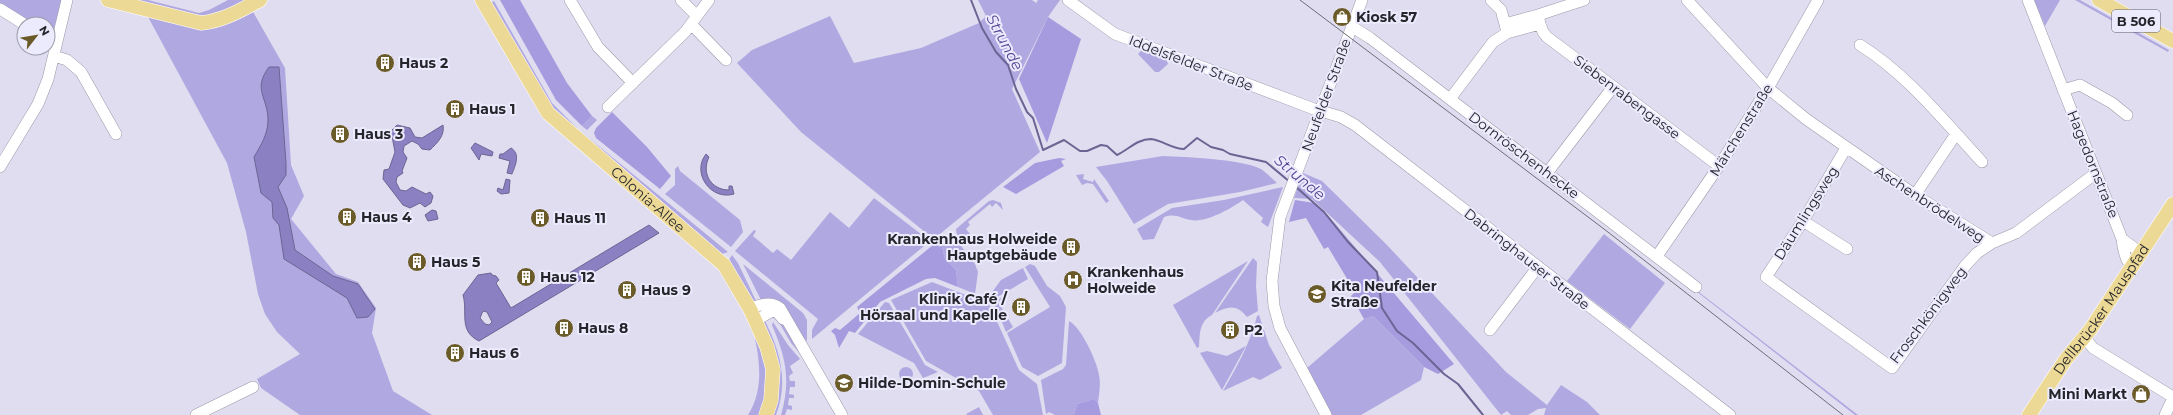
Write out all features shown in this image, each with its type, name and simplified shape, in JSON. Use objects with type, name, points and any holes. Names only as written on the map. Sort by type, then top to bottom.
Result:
[{"type":"main road","points":[[108,0],[201,23],[214,22],[227,17],[260,0]]},
{"type":"main road","name":"Colonia-Allee","points":[[482,0],[548,113],[724,265],[753,315],[767,347],[773,369],[771,400],[766,415]]},
{"type":"main road","name":"B 506","points":[[2100,0],[2173,42]]},
{"type":"main road","name":"Dellbrücker Mauspfad","points":[[2029,415],[2066,359],[2084,337],[2173,204]]},
{"type":"street","points":[[56,29],[67,0]]},
{"type":"street","points":[[570,0],[598,47],[633,83]]},
{"type":"street","points":[[681,0],[694,20],[726,60]]},
{"type":"street","points":[[608,108],[694,20],[709,0]]},
{"type":"street","name":"Iddelsfelder Straße","points":[[1068,0],[1115,34],[1314,109],[1321,110]]},
{"type":"street","name":"Neufelder Straße","points":[[1326,415],[1284,338],[1274,306],[1272,281],[1280,217],[1362,0]]},
{"type":"street","points":[[1491,0],[1501,10],[1506,28]]},
{"type":"street","points":[[1450,99],[1493,42],[1506,28],[1539,20],[1584,0]]},
{"type":"street","name":"Aschenbrödelweg","points":[[1687,0],[1768,88],[1846,148],[1915,195],[1992,243],[2016,233],[2096,173]]},
{"type":"street","name":"Märchenstraße","points":[[1657,256],[1719,166],[1768,88],[1818,0]]},
{"type":"street","name":"Hagedornstraße","points":[[2028,0],[2122,239],[2124,251],[2129,263],[2132,266]]},
{"type":"street","points":[[0,9],[16,19]]},
{"type":"street","name":"Siebenrabengasse","points":[[1539,20],[1543,32],[1547,38],[1719,166]]},
{"type":"street","name":"Dornröschenhecke","points":[[1351,26],[1450,99],[1696,287]]},
{"type":"street","points":[[1860,45],[1882,58],[1898,72],[1982,162]]},
{"type":"street","points":[[0,166],[38,104],[54,56],[67,60],[81,72],[116,134]]},
{"type":"street","name":"Hagedornstraße","points":[[2063,90],[2080,86],[2112,103],[2127,115]]},
{"type":"street","points":[[1547,173],[1612,87]]},
{"type":"street","name":"Dabringhauser Straße","points":[[1321,110],[1340,117],[1355,125],[1537,268],[1730,415]]},
{"type":"street","points":[[1915,195],[1956,134]]},
{"type":"street","name":"Däumlingsweg","points":[[1766,278],[1803,221],[1846,148]]},
{"type":"street","points":[[1803,221],[1847,249]]},
{"type":"street","points":[[2122,239],[2141,253]]},
{"type":"street","name":"Froschkönigweg","points":[[1766,278],[1892,368],[1965,266],[1977,253],[1992,243]]},
{"type":"street","points":[[1490,330],[1537,268]]},
{"type":"street","points":[[753,315],[759,305],[776,305],[784,312],[842,415]]},
{"type":"street","points":[[2084,337],[2094,348],[2173,397],[2165,415]]},
{"type":"street","points":[[196,415],[253,387]]},
{"type":"shaded area","points":[[0,0],[62,0],[56,22],[56,16],[19,16],[0,4]]},
{"type":"shaded area","points":[[127,0],[148,0],[199,13],[209,10],[228,0],[252,0],[208,19]]},
{"type":"shaded area","points":[[500,0],[520,0],[567,83],[592,116],[582,126],[556,100]]},
{"type":"shaded area","points":[[978,0],[1032,0],[1036,3],[1038,0],[1060,0],[1048,17],[1012,89],[1040,152],[935,238],[925,232],[801,132],[737,63],[752,50],[830,16],[854,63],[921,48],[979,23],[986,16]]},
{"type":"shaded area","points":[[2034,0],[2060,0],[2045,26]]},
{"type":"shaded area","points":[[2075,0],[2080,0],[2169,50],[2168,52]]},
{"type":"shaded area","points":[[494,1],[552,103],[577,128],[574,132],[558,118],[490,3]]},
{"type":"shaded area","points":[[252,10],[285,68],[291,165],[304,196],[291,219],[336,274],[358,282],[376,308],[372,333],[393,391],[432,415],[300,415],[261,388],[257,379],[300,354],[277,332],[265,314],[258,294],[246,232],[227,163],[147,15],[210,28]]},
{"type":"shaded area","points":[[1048,17],[1081,39],[1047,143],[1019,79]]},
{"type":"shaded area","points":[[1142,50],[1166,59],[1168,64],[1159,72],[1155,72],[1138,54]]},
{"type":"shaded area","points":[[269,67],[279,67],[286,175],[278,187],[287,208],[295,250],[333,276],[358,284],[375,309],[368,317],[357,318],[347,298],[284,259],[279,225],[273,218],[272,202],[261,193],[254,157],[264,139],[268,125],[266,105],[261,88],[264,75]]},
{"type":"shaded area","points":[[612,112],[647,147],[671,176],[660,189],[596,138],[594,133],[596,128]]},
{"type":"shaded area","points":[[592,116],[597,120],[587,130],[582,126]]},
{"type":"shaded area","points":[[397,125],[410,128],[415,137],[422,138],[443,125],[442,136],[430,150],[422,149],[418,144],[412,141],[404,146],[403,152],[407,158],[402,171],[403,173],[397,177],[396,182],[400,190],[406,191],[412,187],[426,194],[430,192],[433,196],[431,203],[425,207],[420,203],[410,208],[403,205],[383,179],[384,170],[389,169],[395,152],[391,131]]},
{"type":"shaded area","points":[[579,130],[728,252],[722,254],[576,134]]},
{"type":"shaded area","points":[[475,143],[493,152],[492,156],[481,154],[479,160],[471,148]]},
{"type":"shaded area","points":[[511,148],[516,153],[517,157],[512,174],[507,173],[510,161],[499,158],[500,154],[503,154]]},
{"type":"shaded area","points":[[706,154],[709,157],[706,169],[709,180],[717,187],[723,189],[729,190],[729,186],[732,186],[734,194],[726,195],[718,193],[706,184],[702,177],[701,169],[702,161]]},
{"type":"shaded area","points":[[1163,156],[1214,159],[1241,163],[1261,169],[1277,183],[1240,192],[1168,204],[1134,224],[1107,181],[1096,167]]},
{"type":"shaded area","points":[[1059,158],[1066,159],[1061,161],[1064,166],[1016,194],[1003,187],[1035,163]]},
{"type":"shaded area","points":[[678,166],[680,171],[740,220],[743,232],[731,247],[665,194],[675,185],[675,169]]},
{"type":"shaded area","points":[[1303,173],[1322,181],[1386,244],[1506,372],[1547,405],[1561,385],[1587,402],[1600,415],[1544,415],[1546,408],[1538,409],[1528,415],[1511,415],[1507,411],[1501,415],[1380,262],[1312,199],[1294,198]]},
{"type":"shaded area","points":[[1084,174],[1083,179],[1093,182],[1094,179],[1109,201],[1106,203],[1093,184],[1087,183],[1082,185],[1076,175]]},
{"type":"shaded area","points":[[1546,174],[1858,415],[1855,415]]},
{"type":"shaded area","points":[[506,179],[510,180],[509,193],[501,194],[497,191],[498,188],[503,190]]},
{"type":"shaded area","points":[[1283,187],[1268,227],[1261,222],[1263,218],[1243,200],[1226,211],[1204,219],[1191,220],[1175,216],[1164,217],[1154,239],[1143,240],[1137,229],[1172,208],[1224,200]]},
{"type":"shaded area","points":[[874,198],[930,241],[812,339],[812,330],[818,319],[735,251],[754,230],[756,231],[753,236],[773,253],[777,249],[791,260],[830,212],[849,228]]},
{"type":"shaded area","points":[[993,200],[1001,203],[1003,210],[996,203],[992,207],[990,204],[968,222],[970,225],[966,229],[974,239],[965,246],[957,236],[956,229],[989,201]]},
{"type":"shaded area","points":[[1295,200],[1314,203],[1326,213],[1454,364],[1438,374],[1424,367],[1373,316],[1364,319],[1351,296],[1355,292],[1328,247],[1324,249],[1306,218],[1289,222]]},
{"type":"shaded area","points":[[432,210],[436,211],[438,219],[428,221],[425,215]]},
{"type":"shaded area","points":[[649,225],[659,233],[479,341],[472,337],[466,327],[463,295],[478,275],[491,273],[499,280],[496,283],[511,308]],"holes":[[[483,311],[487,312],[492,322],[489,325],[485,324],[480,318]]]},
{"type":"shaded area","points":[[951,233],[975,264],[978,272],[975,294],[958,287],[956,270],[945,259],[942,247],[933,245]]},
{"type":"shaded area","points":[[1604,234],[1665,283],[1630,329],[1567,281]]},
{"type":"shaded area","points":[[933,245],[942,247],[945,259],[956,270],[958,287],[935,278],[926,279],[880,302],[855,333],[849,331],[839,348],[835,335],[831,331],[835,328],[840,330],[860,313],[857,307]]},
{"type":"shaded area","points":[[732,255],[738,263],[757,303],[754,303],[729,260]]},
{"type":"shaded area","points":[[1253,258],[1257,262],[1256,286],[1258,311],[1247,317],[1236,308],[1228,308],[1215,313]]},
{"type":"shaded area","points":[[1248,261],[1212,315],[1202,325],[1199,347],[1197,348],[1173,305]]},
{"type":"shaded area","points":[[743,264],[803,313],[807,320],[807,341],[762,302]]},
{"type":"shaded area","points":[[1030,264],[1035,266],[1047,286],[1060,296],[1066,307],[1062,363],[1038,376],[1022,367],[1007,333],[1050,307],[1025,267]]},
{"type":"shaded area","points":[[1023,268],[1028,279],[994,299],[980,296],[990,295],[1001,280]]},
{"type":"shaded area","points":[[932,282],[989,304],[1019,370],[1037,384],[1043,415],[993,415],[979,391],[926,361],[891,300]]},
{"type":"shaded area","points":[[1006,294],[1007,296],[998,302],[1013,327],[1006,332],[994,303]]},
{"type":"shaded area","points":[[885,302],[889,303],[925,365],[938,372],[923,378],[914,363],[858,334]]},
{"type":"shaded area","points":[[772,314],[784,325],[803,357],[791,343],[777,319],[770,317]]},
{"type":"shaded area","points":[[1259,315],[1269,345],[1282,368],[1260,380],[1253,377],[1223,391],[1243,355],[1257,316]]},
{"type":"shaded area","points":[[1373,316],[1424,367],[1421,380],[1361,415],[1332,415],[1307,368],[1364,319]]},
{"type":"shaded area","points":[[764,319],[774,342],[781,366],[782,390],[776,415],[771,415],[762,321]]},
{"type":"shaded area","points":[[1069,321],[1074,324],[1088,345],[1098,369],[1100,389],[1098,403],[1094,399],[1077,404],[1074,415],[1055,415],[1049,412],[1046,414],[1041,380],[1063,369],[1066,365]]},
{"type":"shaded area","points":[[773,322],[788,345],[800,359],[790,366],[793,373],[789,376],[790,381],[795,381],[795,387],[790,387],[789,394],[794,395],[794,398],[789,398],[788,405],[792,406],[792,410],[787,409],[785,415],[781,415],[786,391],[786,369],[781,348],[772,325]]},
{"type":"shaded area","points":[[754,334],[761,344],[769,381],[761,415],[748,415],[757,396],[759,386],[759,365]]},
{"type":"shaded area","points":[[1246,346],[1222,390],[1200,353],[1207,351],[1227,356]]},
{"type":"shaded area","points":[[903,367],[909,367],[913,371],[913,377],[909,381],[903,381],[899,377],[899,371]]},
{"type":"shaded area","points":[[1094,399],[1098,403],[1101,415],[1074,415],[1077,404]]},
{"type":"shaded area","points":[[979,407],[983,415],[966,414]]},
{"type":"waterway","name":"Strunde","points":[[971,0],[982,28],[996,52],[1008,65],[1016,89],[1027,112],[1033,118],[1043,150],[1064,140],[1080,151],[1087,151],[1101,145],[1107,146],[1117,155],[1146,139],[1155,140],[1175,148],[1184,149],[1197,138],[1211,147],[1223,150],[1230,154],[1266,162],[1290,182]]},
{"type":"waterway","name":"Strunde","points":[[1296,187],[1324,212],[1348,242],[1377,272],[1382,308],[1397,331],[1413,343],[1444,374],[1458,384],[1483,415]]},
{"type":"tram line","points":[[1300,0],[1604,229],[1843,415]]},
{"type":"place","name":"Kiosk 57","points":[[1342,17]]},
{"type":"place","name":"Haus 2","points":[[385,63]]},
{"type":"place","name":"Haus 1","points":[[455,109]]},
{"type":"place","name":"Haus 3","points":[[340,134]]},
{"type":"place","name":"Haus 4","points":[[347,217]]},
{"type":"place","name":"Haus 11","points":[[540,218]]},
{"type":"place","name":"Krankenhaus Holweide Hauptgebäude","points":[[1071,247]]},
{"type":"place","name":"Haus 5","points":[[417,262]]},
{"type":"place","name":"Haus 12","points":[[526,277]]},
{"type":"place","name":"Krankenhaus Holweide","points":[[1073,280]]},
{"type":"place","name":"Haus 9","points":[[627,290]]},
{"type":"place","name":"Kita Neufelder Straße","points":[[1317,294]]},
{"type":"place","name":"Klinik Café / Hörsaal und Kapelle","points":[[1021,307]]},
{"type":"place","name":"Haus 8","points":[[564,328]]},
{"type":"place","name":"P2","points":[[1230,330]]},
{"type":"place","name":"Haus 6","points":[[455,353]]},
{"type":"place","name":"Hilde-Domin-Schule","points":[[844,383]]},
{"type":"place","name":"Mini Markt","points":[[2141,394]]}]
